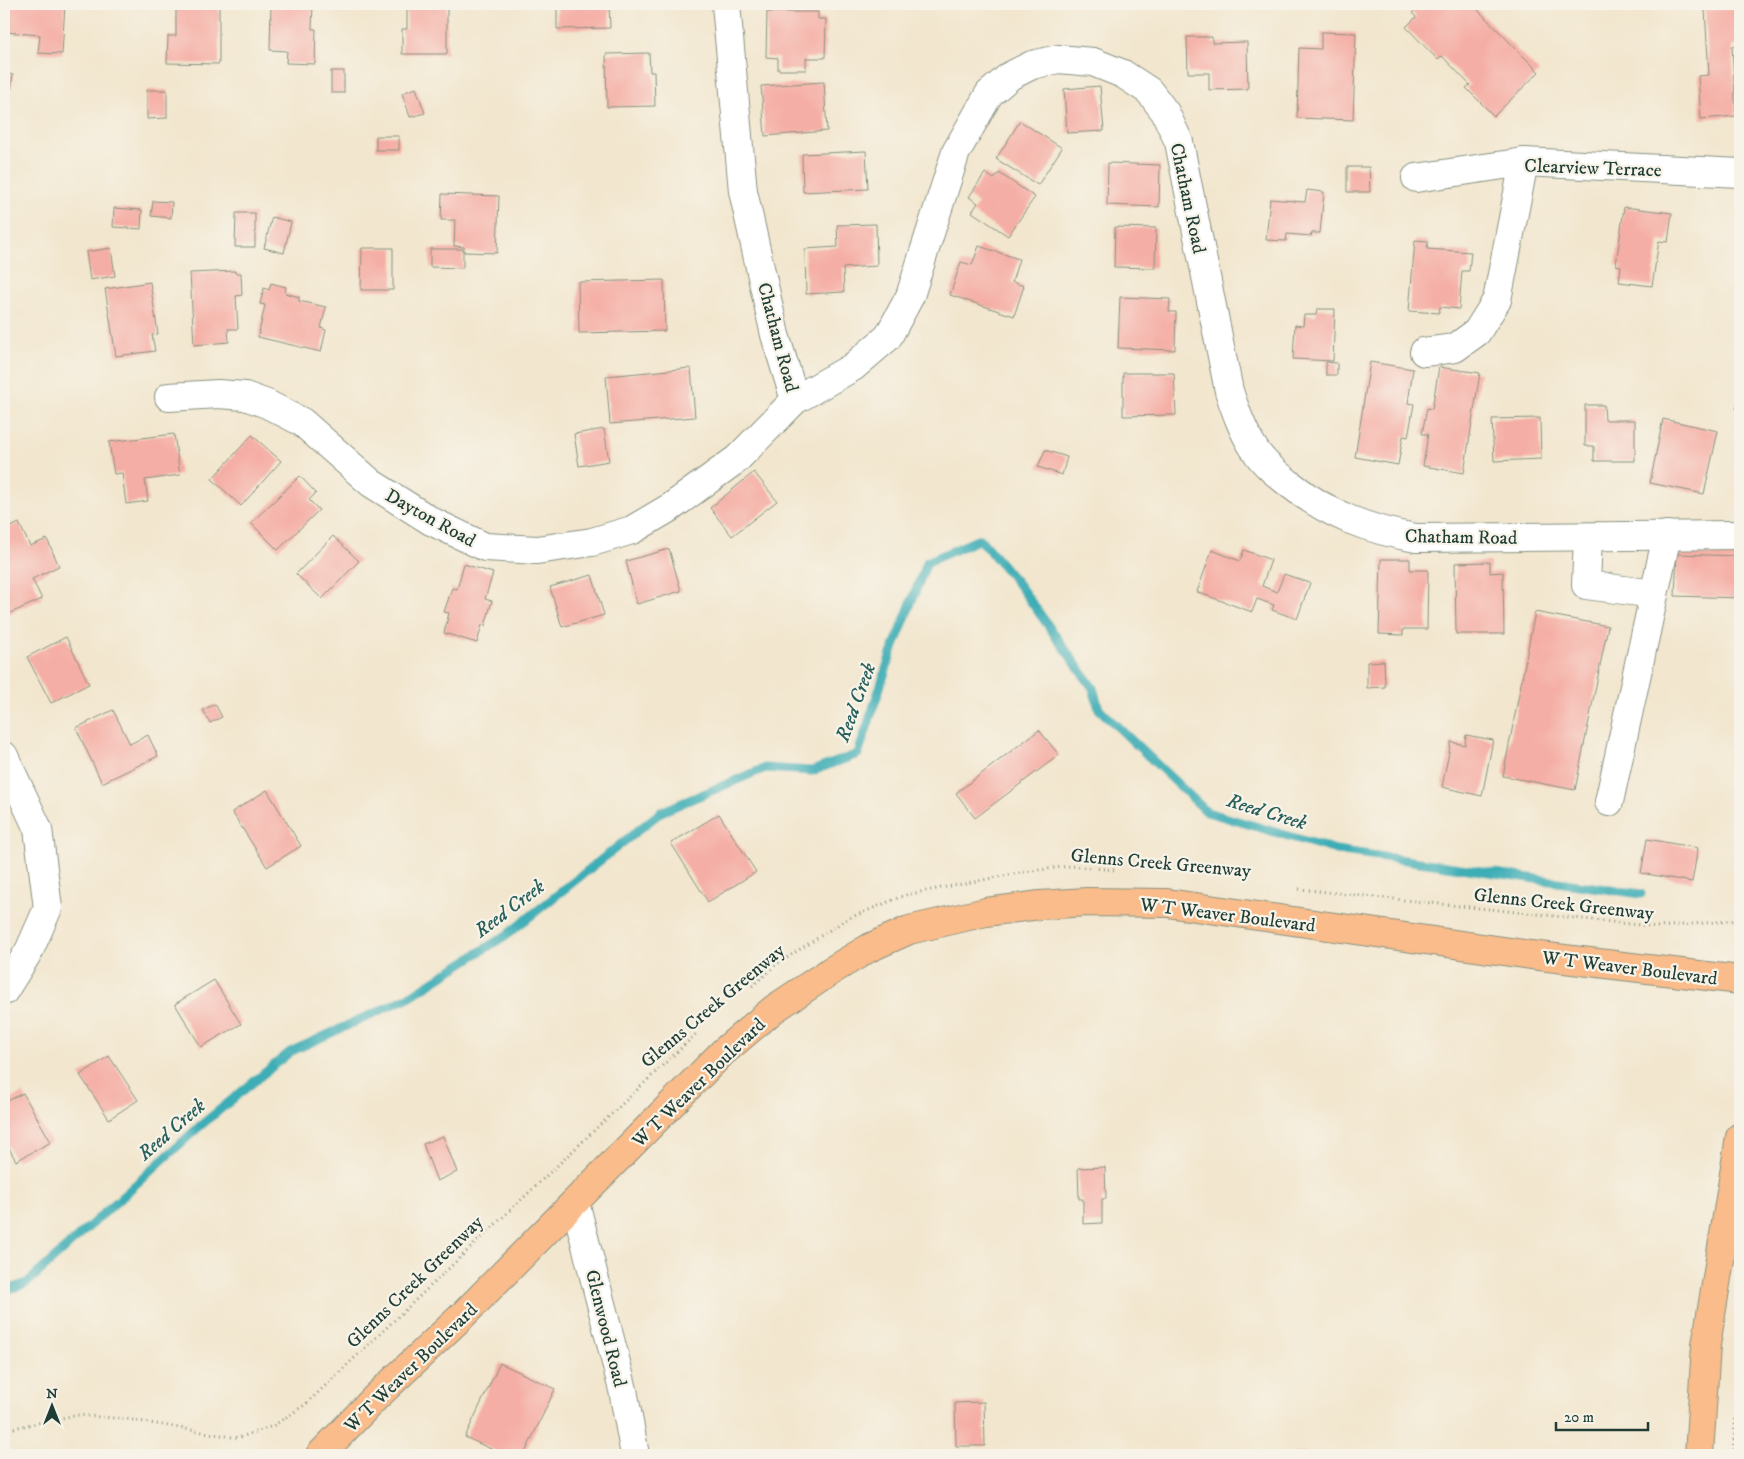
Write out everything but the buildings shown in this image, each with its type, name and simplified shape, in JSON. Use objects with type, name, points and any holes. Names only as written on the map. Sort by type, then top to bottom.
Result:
[{"type":"main road","name":"W T Weaver Boulevard","points":[[320,1455],[723,1052],[774,1009],[870,948],[909,930],[986,912],[1087,902],[1167,903],[1531,955],[1740,980]]},
{"type":"main road","points":[[1699,1455],[1706,1345],[1740,1137]]},
{"type":"street","name":"Chatham Road","points":[[726,4],[742,191],[775,335],[795,400],[853,367],[888,337],[910,296],[956,152],[989,94],[1010,76],[1032,66],[1058,59],[1093,62],[1123,74],[1149,91],[1166,112],[1179,142],[1229,391],[1240,424],[1256,452],[1277,474],[1313,503],[1350,522],[1384,532],[1416,538],[1588,537],[1667,534],[1740,535]]},
{"type":"street","name":"Clearview Terrace","points":[[1416,178],[1524,162],[1740,173]]},
{"type":"street","points":[[1424,352],[1455,348],[1477,332],[1497,300],[1524,162]]},
{"type":"street","name":"Dayton Road","points":[[170,396],[218,394],[245,396],[267,404],[302,422],[371,483],[431,521],[485,547],[537,550],[592,542],[632,530],[648,521],[671,507],[737,459],[795,400]]},
{"type":"street","points":[[1609,802],[1667,534]]},
{"type":"street","points":[[1588,537],[1586,585],[1654,594]]},
{"type":"street","points":[[4,756],[38,829],[48,908],[30,951],[4,991]]},
{"type":"street","name":"Glenwood Road","points":[[575,1202],[623,1390],[635,1455]]},
{"type":"path","name":"Glenns Creek Greenway","points":[[748,988],[777,964],[847,919],[905,895],[1024,872],[1070,866],[1120,871]]},
{"type":"path","name":"Glenns Creek Greenway","points":[[1296,889],[1660,927],[1739,920]]},
{"type":"path","name":"Glenns Creek Greenway","points":[[4,1430],[76,1416],[128,1418],[238,1438],[273,1426],[306,1404],[677,1050],[706,1025]]},
{"type":"path","points":[[1733,1455],[1740,1351]]},
{"type":"waterway","name":"Reed Creek","points":[[4,1291],[27,1283],[200,1126],[290,1052],[409,997],[508,934],[661,812],[765,768],[812,771],[858,754],[891,654],[927,562],[980,539],[1019,585],[1093,688],[1099,709],[1207,812],[1336,850],[1641,894]]}]
